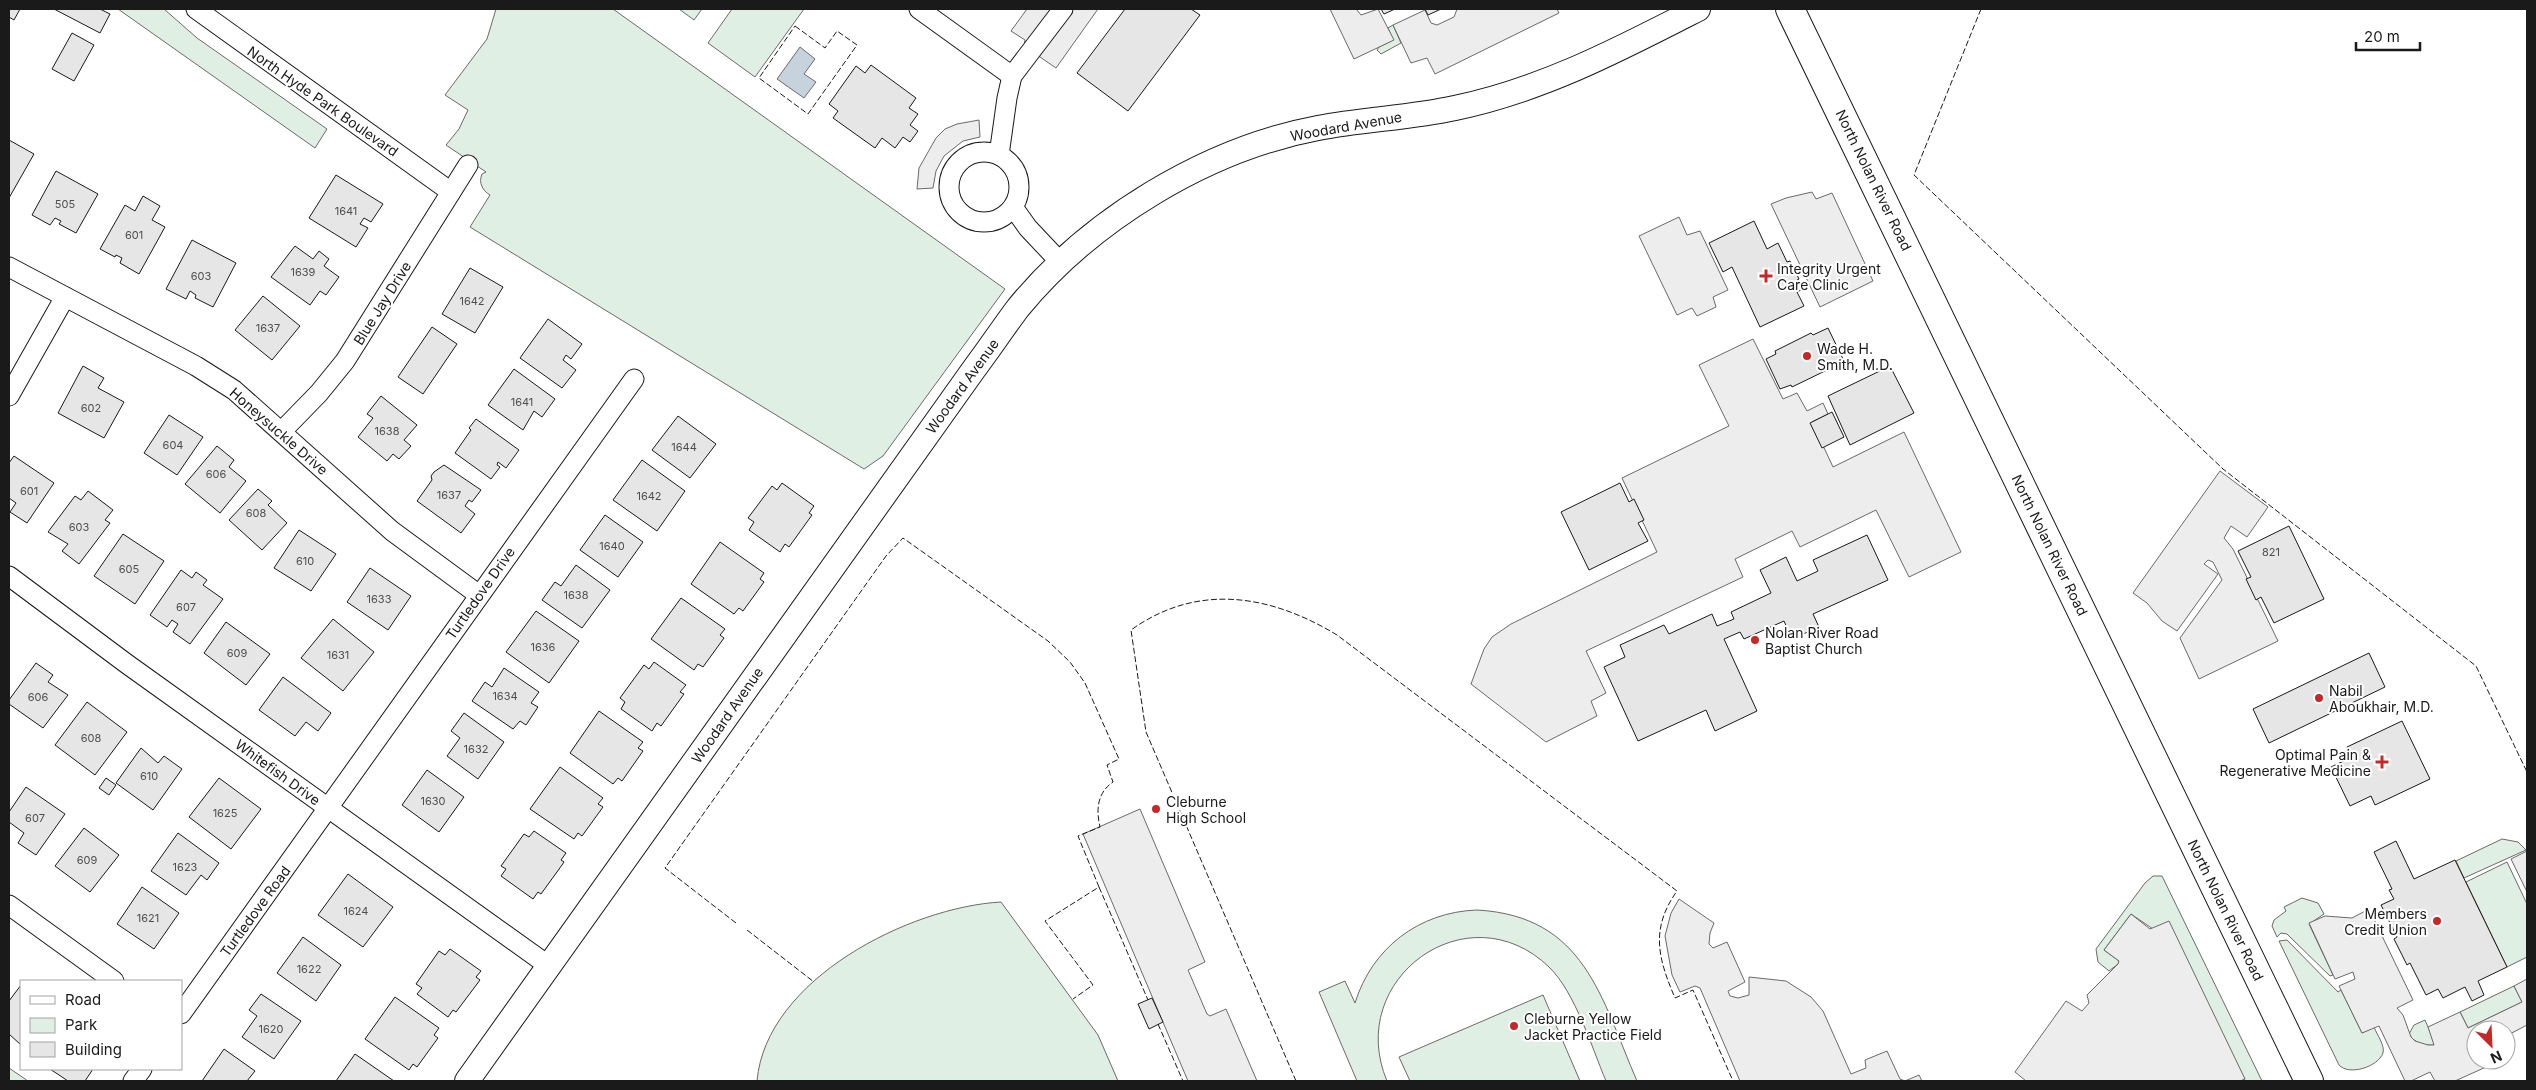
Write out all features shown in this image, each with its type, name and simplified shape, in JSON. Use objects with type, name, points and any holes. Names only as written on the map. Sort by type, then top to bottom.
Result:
[{"type":"main road","name":"North Nolan River Road","points":[[1790,9],[2309,1081]]},
{"type":"street","name":"North Hyde Park Boulevard","points":[[196,9],[451,192]]},
{"type":"street","points":[[918,9],[1012,76]]},
{"type":"street","points":[[999,155],[1012,76],[1063,9]]},
{"type":"street","name":"Woodard Avenue","points":[[467,1081],[974,369],[1019,308],[1061,263],[1106,226],[1146,197],[1192,171],[1240,150],[1317,128],[1455,108],[1496,97],[1551,80],[1608,55],[1698,9]]},
{"type":"street","points":[[986,152],[999,155],[1014,168],[1020,188],[1013,208],[1004,217],[992,222],[978,222],[966,218],[956,208],[950,197],[949,183],[953,171],[961,160],[973,154],[986,152]]},
{"type":"street","name":"Blue Jay Drive","points":[[282,431],[345,361],[468,165]]},
{"type":"street","points":[[1013,208],[1028,228],[1061,263]]},
{"type":"street","name":"Honeysuckle Drive","points":[[9,267],[202,370],[234,390],[392,530],[479,594]]},
{"type":"street","points":[[9,396],[65,297]]},
{"type":"street","name":"Turtledove Drive","points":[[328,808],[634,379]]},
{"type":"street","name":"Whitefish Drive","points":[[9,576],[42,602],[550,966]]},
{"type":"street","name":"Turtledove Road","points":[[182,1013],[328,808]]},
{"type":"street","points":[[9,905],[113,980]]},
{"type":"street","points":[[133,1081],[141,1070]]},
{"type":"green space","points":[[118,9],[164,9],[197,38],[327,129],[315,148]]},
{"type":"green space","points":[[496,9],[613,9],[1005,289],[883,456],[864,469],[470,227],[490,195],[483,189],[481,184],[482,174],[486,172],[446,145],[459,129],[468,110],[445,95],[487,39]]},
{"type":"green space","points":[[679,9],[702,9],[694,20]]},
{"type":"green space","points":[[732,9],[804,9],[755,77],[708,43]]},
{"type":"green space","points":[[1393,25],[1401,43],[1381,54],[1377,50],[1379,47],[1393,40],[1388,28]]},
{"type":"green space","points":[[2502,839],[2518,842],[2526,850],[2464,878],[2456,861]]},
{"type":"green space","points":[[2507,862],[2527,904],[2527,957],[2507,967],[2466,882]]},
{"type":"green space","points":[[2153,876],[2162,876],[2262,1081],[2240,1081],[2245,1079],[2153,929],[2131,914],[2104,950],[2119,961],[2118,964],[2109,971],[2098,962],[2096,949],[2145,883]]},
{"type":"green space","points":[[2302,898],[2318,903],[2324,914],[2309,924],[2333,975],[2330,976],[2287,934],[2281,933],[2277,937],[2272,926],[2274,920],[2286,911],[2284,907]]},
{"type":"green space","points":[[1001,902],[1098,1035],[1118,1081],[757,1081],[766,1044],[786,1011],[814,981],[848,955],[886,934],[926,918],[965,907]]},
{"type":"green space","points":[[1477,910],[1513,916],[1542,928],[1566,945],[1584,967],[1599,992],[1637,1081],[1606,1081],[1575,1005],[1549,967],[1517,945],[1483,938],[1451,942],[1422,957],[1398,980],[1383,1009],[1378,1044],[1387,1081],[1357,1081],[1319,992],[1345,981],[1355,1003],[1363,983],[1373,966],[1386,950],[1401,937],[1417,926],[1436,918],[1456,912]]},
{"type":"green space","points":[[2287,940],[2338,992],[2341,990],[2362,1033],[2374,1027],[2382,1043],[2383,1053],[2370,1066],[2349,1070],[2339,1065],[2279,941]]},
{"type":"green space","points":[[2514,986],[2522,1002],[2485,1020],[2466,1020],[2466,1024],[2460,1012]]},
{"type":"green space","name":"Cleburne Yellow Jacket Practice Field","points":[[1543,995],[1580,1081],[1410,1081],[1399,1057]]},
{"type":"green space","points":[[2425,1020],[2435,1043],[2434,1045],[2420,1043],[2409,1034],[2414,1025]]},
{"type":"green space","points":[[9,1068],[28,1081],[9,1081]]},
{"type":"shaded area","points":[[1027,9],[1098,9],[1056,68],[1024,46],[1025,40],[1011,31]]},
{"type":"shaded area","points":[[1330,9],[1356,9],[1361,15],[1378,9],[1394,40],[1354,59]]},
{"type":"shaded area","points":[[1457,9],[1557,9],[1559,13],[1435,74],[1427,58],[1411,63],[1393,25],[1425,10],[1431,23],[1437,25],[1454,17]]},
{"type":"shaded area","points":[[800,47],[815,59],[804,74],[816,82],[804,98],[777,79]]},
{"type":"shaded area","points":[[979,120],[980,137],[963,141],[944,156],[936,171],[933,188],[917,189],[919,168],[936,138],[945,129],[957,124]]},
{"type":"shaded area","points":[[1812,192],[1816,199],[1832,193],[1873,281],[1820,307],[1771,204],[1786,198]]},
{"type":"shaded area","points":[[1679,217],[1687,235],[1700,231],[1728,290],[1713,297],[1716,307],[1697,316],[1692,308],[1677,315],[1639,236]]},
{"type":"shaded area","points":[[1753,339],[1783,399],[1797,393],[1807,411],[1823,403],[1828,414],[1812,422],[1833,467],[1904,432],[1961,552],[1909,577],[1876,510],[1800,547],[1792,531],[1735,559],[1743,577],[1586,651],[1606,693],[1591,701],[1597,716],[1546,742],[1471,684],[1484,649],[1492,637],[1511,624],[1657,552],[1622,478],[1729,426],[1699,365]]},
{"type":"shaded area","points":[[2220,471],[2268,507],[2247,537],[2231,526],[2224,538],[2233,549],[2278,641],[2199,679],[2180,638],[2222,580],[2213,562],[2208,560],[2204,564],[2218,574],[2177,631],[2162,621],[2147,603],[2133,593]]},
{"type":"shaded area","points":[[1140,809],[1205,962],[1188,970],[1207,1014],[1210,1016],[1226,1009],[1257,1081],[1188,1081],[1083,834]]},
{"type":"shaded area","points":[[2527,851],[2527,892],[2511,859]]},
{"type":"shaded area","points":[[1679,899],[1714,923],[1710,933],[1709,944],[1713,948],[1727,942],[1745,982],[1728,991],[1730,996],[1738,998],[1749,995],[1749,977],[1786,981],[1811,997],[1823,1011],[1851,1074],[1866,1068],[1865,1060],[1887,1051],[1900,1079],[1905,1081],[1740,1081],[1700,988],[1695,986],[1680,992],[1672,975],[1665,936],[1671,913]]},
{"type":"shaded area","points":[[2369,909],[2413,1000],[2397,1008],[2403,1015],[2411,1037],[2415,1041],[2434,1045],[2428,1027],[2460,1012],[2466,1024],[2466,1070],[2479,1070],[2455,1081],[2435,1081],[2430,1072],[2411,1081],[2405,1081],[2379,1026],[2362,1033],[2339,986],[2355,979],[2353,972],[2335,979],[2309,923],[2325,916],[2352,918]]},
{"type":"shaded area","points":[[2131,914],[2150,929],[2169,921],[2245,1079],[2240,1081],[2026,1081],[2015,1072],[2066,1001],[2082,1011],[2089,1003],[2087,995],[2118,964],[2119,961],[2104,950]]},
{"type":"shaded area","points":[[2527,979],[2527,1025],[2516,1031],[2516,1020],[2485,1020],[2522,1002],[2514,986]]},
{"type":"shaded area","points":[[1919,1075],[1922,1081],[1905,1081]]},
{"type":"building","points":[[9,9],[20,9],[14,20],[9,17]]},
{"type":"building","points":[[54,9],[100,9],[110,14],[100,33]]},
{"type":"building","points":[[1125,9],[1191,9],[1200,15],[1128,111],[1077,73]]},
{"type":"building","points":[[1381,9],[1395,9],[1384,14]]},
{"type":"building","points":[[1425,9],[1441,9],[1428,15]]},
{"type":"building","points":[[72,33],[94,45],[74,81],[52,69]]},
{"type":"building","points":[[871,65],[916,98],[909,108],[918,114],[910,125],[918,131],[910,142],[903,137],[895,148],[882,138],[875,148],[833,118],[838,111],[829,104],[856,66],[865,73]]},
{"type":"building","points":[[9,140],[34,154],[9,198]]},
{"type":"building","points":[[56,171],[98,194],[76,233],[59,224],[61,221],[55,218],[50,225],[32,215]]},
{"type":"building","points":[[336,175],[383,204],[371,222],[364,218],[360,224],[368,228],[356,247],[309,218]]},
{"type":"building","points":[[143,196],[160,206],[152,220],[165,227],[139,274],[120,263],[122,258],[116,255],[115,257],[100,249],[125,205],[135,211]]},
{"type":"building","name":"Integrity Urgent Care Clinic","points":[[1754,221],[1767,249],[1778,243],[1787,262],[1790,261],[1799,279],[1797,280],[1801,290],[1797,292],[1804,306],[1760,327],[1732,267],[1723,272],[1709,243]]},
{"type":"building","points":[[192,240],[236,263],[213,307],[195,298],[196,295],[190,291],[186,299],[166,289]]},
{"type":"building","points":[[295,246],[313,259],[319,251],[329,259],[324,266],[339,277],[326,295],[320,291],[310,305],[271,277]]},
{"type":"building","points":[[470,268],[503,287],[475,333],[442,314]]},
{"type":"building","points":[[263,296],[300,326],[272,360],[235,330]]},
{"type":"building","points":[[548,319],[582,344],[571,359],[566,355],[563,360],[576,370],[562,388],[520,358]]},
{"type":"building","points":[[432,327],[457,344],[423,394],[398,377]]},
{"type":"building","name":"Wade H. Smith, M.D.","points":[[1828,328],[1843,359],[1828,366],[1829,369],[1792,387],[1791,385],[1780,389],[1766,359],[1776,354],[1775,351],[1811,333],[1813,335]]},
{"type":"building","points":[[83,366],[104,378],[98,388],[124,402],[104,438],[58,413]]},
{"type":"building","points":[[1886,368],[1891,368],[1914,413],[1850,445],[1828,396]]},
{"type":"building","points":[[514,369],[555,399],[542,417],[534,411],[523,430],[488,405]]},
{"type":"building","points":[[381,396],[417,425],[404,440],[411,446],[399,459],[393,454],[387,461],[358,437],[373,418],[367,414]]},
{"type":"building","points":[[1832,412],[1844,437],[1822,448],[1810,423]]},
{"type":"building","points":[[169,415],[203,437],[177,475],[144,453]]},
{"type":"building","points":[[678,416],[716,444],[690,478],[652,450]]},
{"type":"building","points":[[476,419],[519,450],[506,468],[498,462],[497,465],[500,467],[491,479],[455,453],[471,430],[469,428]]},
{"type":"building","points":[[217,446],[234,460],[229,467],[246,481],[220,513],[185,484]]},
{"type":"building","points":[[14,456],[54,483],[27,523],[10,512],[16,503],[9,498],[9,463]]},
{"type":"building","points":[[642,460],[685,491],[657,531],[613,500]]},
{"type":"building","points":[[444,465],[481,490],[472,502],[469,500],[465,506],[475,514],[461,533],[417,501],[432,480],[431,476],[434,472]]},
{"type":"building","points":[[782,483],[814,506],[809,513],[812,515],[789,547],[785,544],[780,552],[749,530],[754,522],[748,518],[772,486],[777,490]]},
{"type":"building","points":[[1620,483],[1629,502],[1634,499],[1644,520],[1638,523],[1648,541],[1589,570],[1561,512]]},
{"type":"building","points":[[258,489],[272,501],[268,505],[287,523],[262,550],[229,520]]},
{"type":"building","points":[[88,491],[113,510],[105,520],[110,523],[79,564],[62,551],[68,544],[48,532],[75,496],[81,500]]},
{"type":"building","points":[[605,515],[643,542],[618,577],[580,550]]},
{"type":"building","points":[[2289,526],[2324,599],[2274,623],[2261,597],[2256,600],[2246,579],[2251,577],[2238,551]]},
{"type":"building","points":[[299,530],[336,554],[311,591],[274,568]]},
{"type":"building","points":[[123,534],[164,561],[135,604],[94,576]]},
{"type":"building","points":[[1867,535],[1888,580],[1813,614],[1819,627],[1792,639],[1784,621],[1744,639],[1740,632],[1724,639],[1757,711],[1715,731],[1706,710],[1638,741],[1604,667],[1625,657],[1620,645],[1664,625],[1669,634],[1712,614],[1717,626],[1734,619],[1731,612],[1771,593],[1760,570],[1786,557],[1797,581],[1818,571],[1813,560]]},
{"type":"building","points":[[720,542],[764,573],[760,579],[764,582],[743,611],[739,608],[734,614],[691,584]]},
{"type":"building","points":[[576,565],[610,590],[582,628],[542,600],[555,582],[561,586]]},
{"type":"building","points":[[370,568],[411,596],[388,630],[347,602]]},
{"type":"building","points":[[181,570],[192,578],[196,572],[207,580],[203,585],[223,599],[190,644],[173,632],[178,624],[172,620],[167,627],[150,615]]},
{"type":"building","points":[[681,598],[725,629],[720,635],[724,638],[703,667],[698,664],[694,670],[651,639]]},
{"type":"building","points":[[536,611],[579,641],[549,683],[506,652]]},
{"type":"building","points":[[333,619],[374,652],[343,691],[301,658]]},
{"type":"building","points":[[226,622],[270,654],[246,685],[204,653]]},
{"type":"building","name":"Nabil Aboukhair, M.D.","points":[[2369,653],[2385,687],[2269,743],[2253,709]]},
{"type":"building","points":[[654,662],[686,685],[680,692],[684,694],[661,726],[657,723],[652,731],[621,709],[625,702],[620,698],[644,665],[649,669]]},
{"type":"building","points":[[36,663],[53,675],[48,682],[68,695],[43,728],[9,704],[9,700]]},
{"type":"building","points":[[504,668],[539,692],[531,703],[538,707],[526,725],[520,721],[513,729],[472,701],[485,682],[492,687]]},
{"type":"building","points":[[283,677],[331,713],[318,731],[306,722],[295,736],[259,710]]},
{"type":"building","points":[[87,702],[127,732],[95,775],[55,745]]},
{"type":"building","points":[[599,711],[643,742],[638,748],[643,751],[622,781],[618,778],[613,784],[570,753]]},
{"type":"building","points":[[464,713],[504,742],[478,779],[447,756],[460,738],[451,731]]},
{"type":"building","name":"Optimal Pain & Regenerative Medicine","points":[[2402,721],[2430,779],[2375,805],[2371,796],[2350,806],[2331,767],[2352,757],[2347,747]]},
{"type":"building","points":[[141,748],[158,763],[164,756],[182,769],[153,810],[116,783]]},
{"type":"building","points":[[560,767],[603,798],[598,804],[603,807],[582,836],[578,833],[574,839],[530,809]]},
{"type":"building","points":[[427,770],[464,797],[439,832],[402,805]]},
{"type":"building","points":[[106,778],[116,785],[109,795],[99,788]]},
{"type":"building","points":[[219,778],[261,809],[231,849],[189,817]]},
{"type":"building","points":[[26,787],[65,814],[36,855],[18,843],[24,833],[9,822],[9,812]]},
{"type":"building","points":[[84,828],[119,855],[90,892],[55,866]]},
{"type":"building","points":[[534,831],[566,853],[561,860],[564,862],[562,865],[541,894],[538,892],[533,899],[501,876],[506,869],[501,866],[524,834],[529,837]]},
{"type":"building","points":[[178,833],[219,863],[207,880],[201,875],[186,895],[151,871]]},
{"type":"building","name":"Members Credit Union","points":[[2396,841],[2414,879],[2455,860],[2507,967],[2478,981],[2484,995],[2472,1001],[2465,987],[2443,998],[2438,989],[2426,995],[2410,963],[2407,965],[2394,939],[2397,937],[2381,905],[2394,899],[2389,890],[2392,889],[2374,852]]},
{"type":"building","points":[[348,874],[393,907],[363,947],[318,915]]},
{"type":"building","points":[[142,887],[179,913],[154,949],[117,924]]},
{"type":"building","points":[[303,937],[341,965],[316,1001],[277,973]]},
{"type":"building","points":[[450,949],[481,971],[476,977],[480,980],[456,1012],[453,1010],[448,1017],[417,994],[422,988],[416,984],[439,951],[445,955]]},
{"type":"building","points":[[20,986],[20,1044],[9,1034],[9,1001]]},
{"type":"building","points":[[261,994],[301,1021],[274,1059],[242,1037],[257,1016],[249,1010]]},
{"type":"building","points":[[395,997],[439,1028],[434,1035],[438,1038],[417,1067],[413,1064],[409,1070],[365,1039]]},
{"type":"building","points":[[1152,998],[1163,1022],[1149,1029],[1138,1004]]},
{"type":"building","points":[[224,1049],[255,1071],[247,1081],[202,1081]]},
{"type":"building","points":[[355,1054],[394,1081],[336,1081]]},
{"type":"building","points":[[52,1070],[92,1070],[85,1081],[68,1081]]},
{"type":"fence","points":[[1981,9],[1914,175],[2223,469],[2476,666],[2527,772]]},
{"type":"fence","points":[[795,26],[825,48],[837,31],[857,45],[808,114],[759,78],[795,26]]},
{"type":"fence","points":[[736,923],[665,868],[886,556],[903,538],[1048,641],[1070,662],[1085,683],[1119,759],[1107,765],[1113,782],[1104,791],[1099,802],[1100,827],[1078,836],[1099,887],[1045,921],[1093,985],[1073,999]]},
{"type":"fence","points":[[1296,1081],[1146,732],[1131,630],[1156,615],[1182,605],[1208,600],[1260,603],[1312,621],[1337,635],[1677,891],[1668,905],[1660,931],[1661,957],[1664,970],[1675,998],[1693,990],[1733,1081]]},
{"type":"fence","points":[[1099,887],[1148,1000]]},
{"type":"fence","points":[[747,930],[814,982]]},
{"type":"fence","points":[[1158,1024],[1183,1081]]},
{"type":"place","name":"Integrity Urgent Care Clinic","points":[[1766,276]]},
{"type":"place","name":"Wade H. Smith, M.D.","points":[[1807,356]]},
{"type":"place","name":"Nolan River Road Baptist Church","points":[[1755,640]]},
{"type":"place","name":"Nabil Aboukhair, M.D.","points":[[2319,698]]},
{"type":"place","name":"Optimal Pain & Regenerative Medicine","points":[[2382,762]]},
{"type":"place","name":"Cleburne High School","points":[[1156,809]]},
{"type":"place","name":"Members Credit Union","points":[[2437,921]]},
{"type":"place","name":"Cleburne Yellow Jacket Practice Field","points":[[1514,1026]]}]
